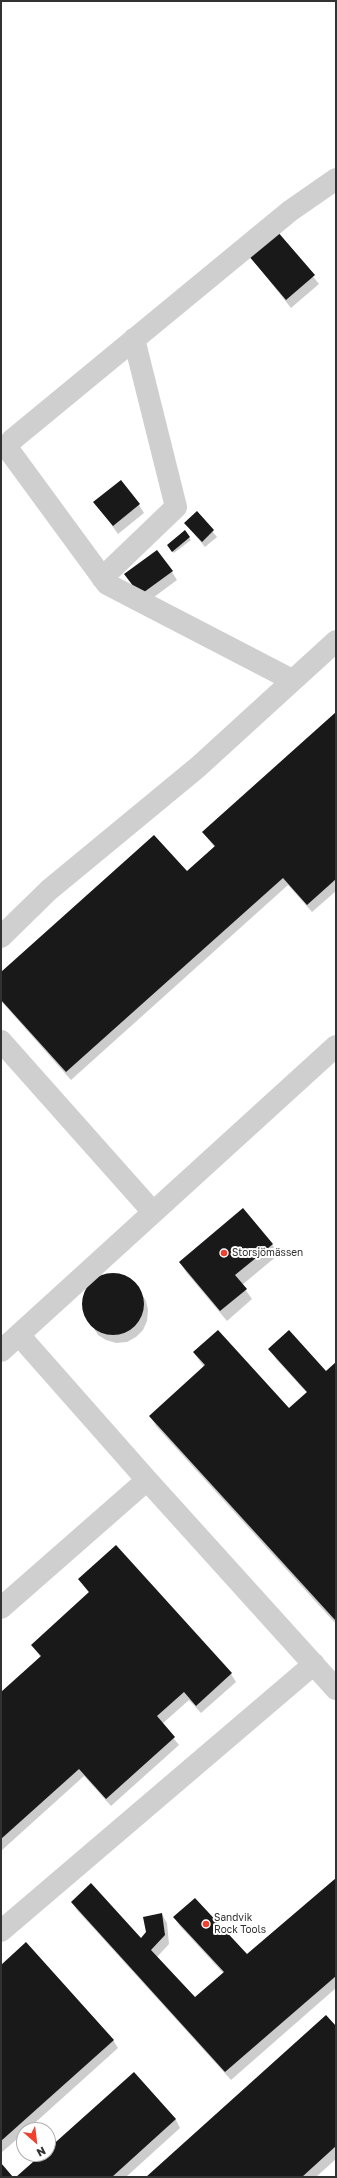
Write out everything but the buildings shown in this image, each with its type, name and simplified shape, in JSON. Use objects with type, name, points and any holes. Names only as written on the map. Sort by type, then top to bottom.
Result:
[{"type":"lane","points":[[292,680],[107,584],[8,447],[12,440],[290,211],[336,179]]},
{"type":"lane","points":[[102,578],[176,507],[134,339]]},
{"type":"lane","points":[[1,937],[49,890],[198,767],[336,641]]},
{"type":"lane","points":[[1,1042],[153,1212]]},
{"type":"lane","points":[[1,1351],[336,1046]]},
{"type":"lane","points":[[19,1335],[147,1480],[336,1689]]},
{"type":"lane","points":[[1,1608],[147,1480]]},
{"type":"lane","points":[[1,1931],[314,1664]]},
{"type":"place","name":"Storsjömässen","points":[[224,1253]]},
{"type":"place","name":"Sandvik Rock Tools","points":[[206,1924]]}]
